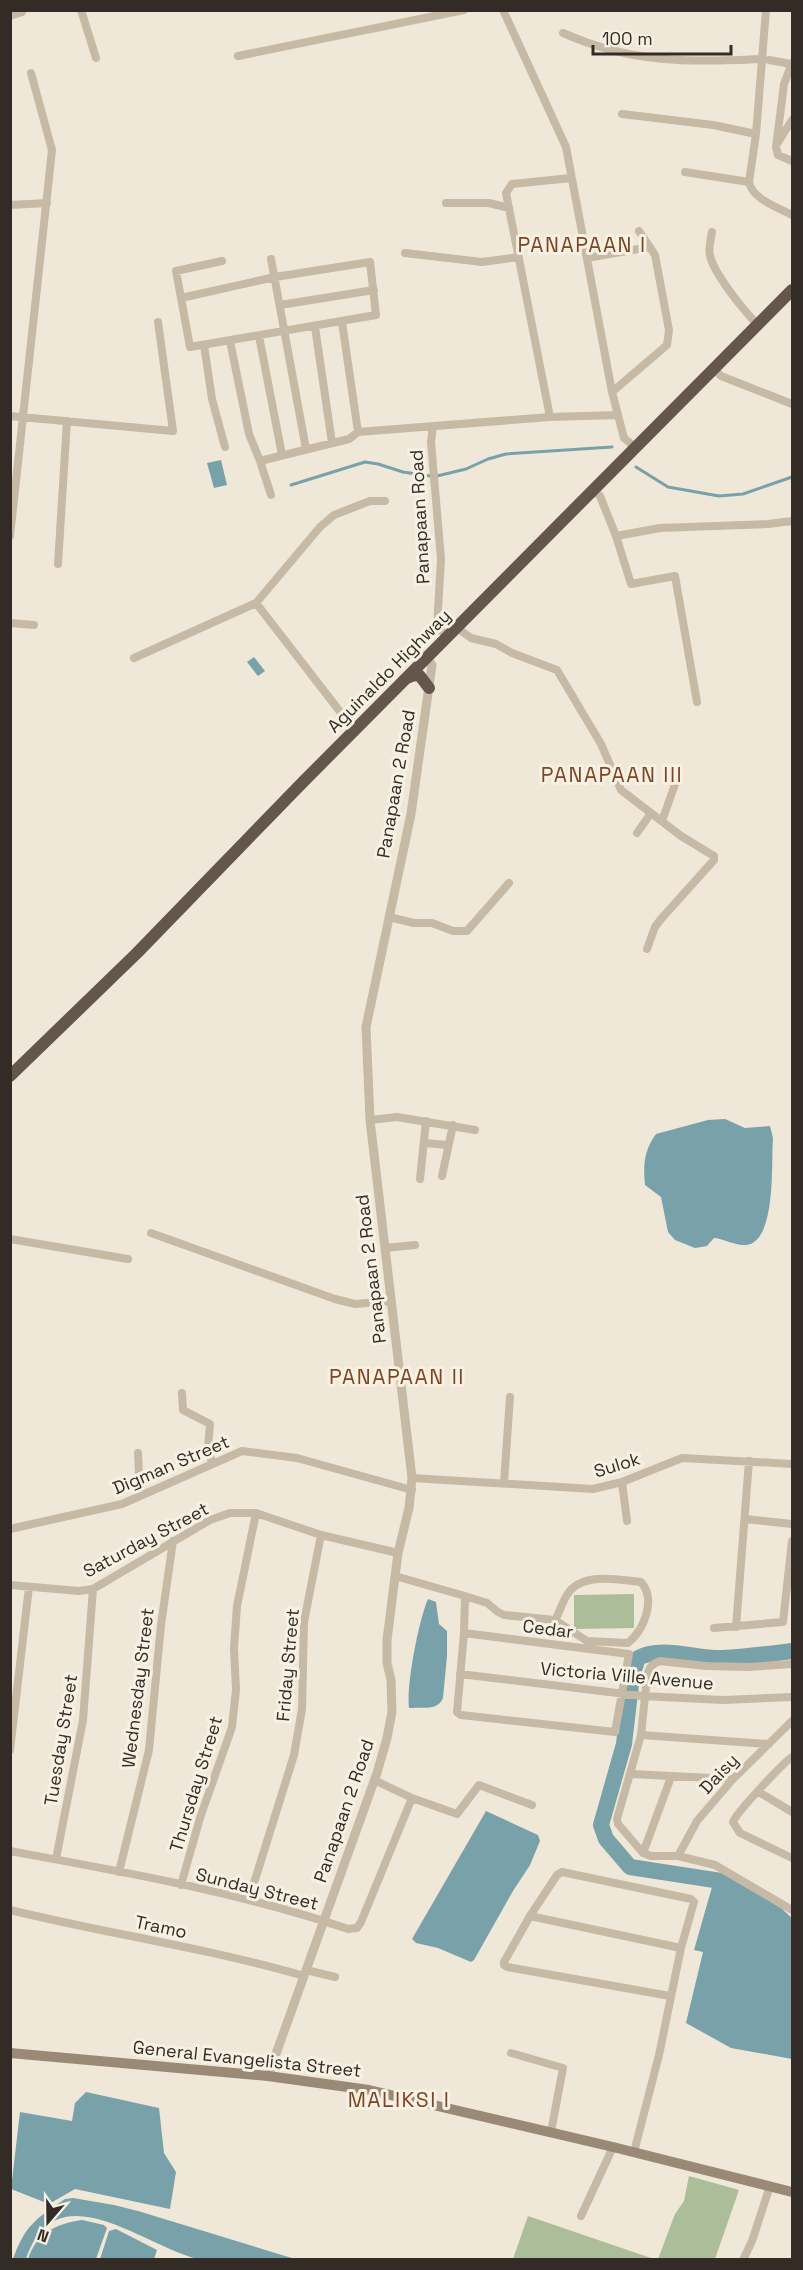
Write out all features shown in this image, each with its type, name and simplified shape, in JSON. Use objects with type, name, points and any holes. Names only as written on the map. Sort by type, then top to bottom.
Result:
[{"type":"highway","name":"Aguinaldo Highway","points":[[10,1076],[137,953],[792,290]]},
{"type":"highway","points":[[407,678],[414,675],[420,676],[429,688]]},
{"type":"main road","name":"General Evangelista Street","points":[[10,2053],[268,2076],[369,2090],[634,2152],[792,2192]]},
{"type":"street","points":[[10,16],[22,12],[21,10]]},
{"type":"street","points":[[81,10],[96,58]]},
{"type":"street","points":[[238,56],[464,10]]},
{"type":"street","points":[[503,10],[566,147],[612,392],[624,438],[636,448]]},
{"type":"street","points":[[766,10],[765,59],[749,182],[755,194],[792,215]]},
{"type":"street","points":[[563,33],[608,51],[636,57],[708,61],[765,59],[792,63],[784,84],[776,147],[778,155],[792,161]]},
{"type":"street","points":[[10,536],[52,150],[31,73]]},
{"type":"street","points":[[776,147],[792,118],[781,106]]},
{"type":"street","points":[[622,114],[713,125],[756,134]]},
{"type":"street","points":[[685,172],[749,182]]},
{"type":"street","points":[[550,417],[506,193],[512,184],[571,178]]},
{"type":"street","points":[[10,205],[47,202]]},
{"type":"street","points":[[446,203],[499,204],[509,208]]},
{"type":"street","points":[[612,392],[667,345],[669,330],[655,255],[639,231]]},
{"type":"street","points":[[712,232],[709,251],[712,263],[730,291],[758,326]]},
{"type":"street","points":[[587,258],[650,247]]},
{"type":"street","points":[[405,253],[482,262],[519,257]]},
{"type":"street","points":[[271,259],[306,449]]},
{"type":"street","points":[[181,298],[275,278],[370,262],[376,315],[190,347],[176,271],[222,261]]},
{"type":"street","points":[[280,305],[374,290]]},
{"type":"street","points":[[10,416],[173,431],[158,322]]},
{"type":"street","points":[[342,322],[358,432]]},
{"type":"street","points":[[315,327],[332,443]]},
{"type":"street","points":[[259,336],[282,455]]},
{"type":"street","points":[[230,341],[249,434],[271,495]]},
{"type":"street","points":[[204,345],[212,399],[225,447]]},
{"type":"street","points":[[714,369],[721,376],[792,404]]},
{"type":"street","points":[[260,461],[349,439],[358,432],[550,417],[618,416]]},
{"type":"street","points":[[58,564],[67,421]]},
{"type":"street","name":"Panapaan Road","points":[[433,426],[431,442],[441,559],[438,627],[453,632]]},
{"type":"street","points":[[592,490],[600,496],[616,536],[631,584],[675,576],[697,702]]},
{"type":"street","points":[[134,658],[256,603],[320,527],[334,515],[370,501],[385,501]]},
{"type":"street","points":[[616,536],[660,528],[757,525],[792,521]]},
{"type":"street","points":[[256,603],[355,731]]},
{"type":"street","points":[[10,623],[34,625]]},
{"type":"street","points":[[453,632],[496,644],[512,653],[557,670],[601,744],[621,790],[714,858],[655,927],[647,949]]},
{"type":"street","name":"Panapaan 2 Road","points":[[268,2076],[374,1780],[387,1738],[392,1712],[387,1640],[398,1553],[412,1490],[412,1478],[370,1120],[366,1027],[411,814],[432,665],[427,659]]},
{"type":"street","points":[[662,821],[678,776]]},
{"type":"street","points":[[638,833],[651,813]]},
{"type":"street","points":[[389,917],[414,923],[432,923],[453,931],[466,931],[509,883]]},
{"type":"street","points":[[370,1120],[397,1117],[476,1130]]},
{"type":"street","points":[[420,1179],[426,1121]]},
{"type":"street","points":[[442,1176],[453,1125]]},
{"type":"street","points":[[424,1143],[448,1144]]},
{"type":"street","points":[[151,1233],[335,1299],[355,1304],[391,1301]]},
{"type":"street","points":[[10,1239],[129,1259]]},
{"type":"street","points":[[385,1248],[415,1245]]},
{"type":"street","points":[[182,1393],[183,1410],[210,1424],[208,1448],[212,1463]]},
{"type":"street","points":[[504,1483],[510,1397]]},
{"type":"street","name":"Digman Street","points":[[10,1529],[122,1504],[242,1451],[286,1457],[412,1490]]},
{"type":"street","points":[[138,1453],[140,1496]]},
{"type":"street","name":"Sulok","points":[[412,1478],[593,1489],[622,1482],[682,1458],[792,1464]]},
{"type":"street","points":[[736,1627],[749,1461]]},
{"type":"street","points":[[622,1482],[627,1521]]},
{"type":"street","name":"Saturday Street","points":[[10,1585],[79,1591],[93,1589],[210,1520],[230,1514],[256,1513],[321,1535],[398,1553]]},
{"type":"street","name":"Thursday Street","points":[[181,1885],[200,1818],[232,1727],[236,1690],[234,1648],[237,1606],[256,1513]]},
{"type":"street","points":[[745,1519],[792,1524]]},
{"type":"street","name":"Friday Street","points":[[249,1899],[294,1755],[302,1709],[304,1622],[321,1535]]},
{"type":"street","name":"Wednesday Street","points":[[119,1872],[148,1750],[173,1541]]},
{"type":"street","points":[[714,1628],[783,1622],[792,1541]]},
{"type":"street","points":[[395,1576],[488,1603],[504,1615],[555,1620],[587,1641],[628,1643],[637,1636],[644,1624],[647,1611],[645,1586],[641,1582],[619,1580],[600,1579],[582,1582],[567,1593],[555,1620]]},
{"type":"street","points":[[10,1750],[28,1587]]},
{"type":"street","name":"Tuesday Street","points":[[56,1859],[83,1720],[93,1589]]},
{"type":"street","points":[[465,1596],[464,1633],[456,1708],[461,1715],[615,1732],[624,1695]]},
{"type":"street","name":"Cedar","points":[[464,1633],[629,1654],[624,1695]]},
{"type":"street","points":[[792,1664],[749,1667],[706,1666],[660,1661],[654,1663],[649,1668],[647,1677],[641,1735],[618,1814],[618,1824],[643,1853],[651,1856],[678,1856],[715,1864],[792,1910]]},
{"type":"street","name":"Victoria Ville Avenue","points":[[459,1674],[624,1695],[723,1700],[792,1697]]},
{"type":"street","name":"Daisy","points":[[678,1856],[697,1821],[733,1779],[792,1721]]},
{"type":"street","points":[[641,1735],[769,1744]]},
{"type":"street","points":[[792,1757],[783,1763],[735,1816],[733,1822],[740,1833],[792,1858]]},
{"type":"street","points":[[783,1763],[792,1768]]},
{"type":"street","points":[[630,1774],[733,1779]]},
{"type":"street","points":[[643,1853],[671,1777]]},
{"type":"street","points":[[374,1780],[411,1798],[457,1814],[478,1785],[532,1805]]},
{"type":"street","points":[[759,1792],[792,1812]]},
{"type":"street","name":"Sunday Street","points":[[10,1851],[249,1899],[348,1929],[357,1928],[411,1798]]},
{"type":"street","points":[[634,2152],[658,2055],[681,1948],[694,1905],[691,1899],[562,1872],[557,1875],[530,1916],[504,1962],[507,1967],[670,1996]]},
{"type":"street","name":"Tramo","points":[[10,1910],[46,1920],[305,1973],[335,1977]]},
{"type":"street","points":[[530,1916],[681,1948]]},
{"type":"street","points":[[511,2053],[563,2068],[551,2132]]},
{"type":"street","points":[[581,2216],[613,2147]]},
{"type":"street","points":[[742,2259],[752,2241],[770,2186]]},
{"type":"green space","points":[[634,1594],[634,1628],[574,1629],[574,1595]]},
{"type":"green space","points":[[689,2176],[739,2190],[715,2259],[658,2259],[675,2214],[684,2201]]},
{"type":"green space","points":[[528,2216],[654,2259],[513,2259]]},
{"type":"water","points":[[221,460],[227,485],[214,488],[207,463]]},
{"type":"water","points":[[254,657],[265,671],[258,676],[247,662]]},
{"type":"water","points":[[725,1119],[745,1128],[770,1126],[773,1138],[768,1216],[756,1240],[746,1245],[714,1238],[707,1246],[695,1248],[675,1240],[668,1232],[661,1197],[645,1185],[645,1158],[656,1134],[708,1120]]},
{"type":"water","points":[[428,1599],[436,1602],[439,1624],[447,1631],[443,1698],[434,1707],[409,1708],[409,1684],[414,1653]]},
{"type":"water","points":[[486,1811],[538,1835],[540,1841],[530,1865],[471,1962],[438,1948],[416,1943],[412,1939]]},
{"type":"water","points":[[714,1880],[788,1927],[792,1932],[792,2059],[731,2048],[686,2023],[703,1952],[694,1950]]},
{"type":"water","points":[[86,2092],[159,2108],[164,2153],[176,2172],[170,2209],[75,2189],[49,2204],[11,2189],[20,2112],[72,2121],[75,2103]]},
{"type":"water","points":[[73,2198],[138,2211],[295,2259],[198,2259],[176,2252],[103,2220],[79,2216],[58,2219],[40,2233],[26,2259],[13,2259],[22,2238],[33,2223],[65,2199]]},
{"type":"water","points":[[82,2220],[104,2225],[107,2228],[96,2259],[28,2259],[36,2242],[48,2231],[63,2224]]},
{"type":"water","points":[[116,2229],[157,2250],[154,2259],[100,2259],[109,2231]]},
{"type":"waterway","points":[[437,476],[466,469],[506,454],[612,447]]},
{"type":"waterway","points":[[291,485],[365,462],[430,476]]},
{"type":"waterway","points":[[636,467],[668,487],[719,496],[743,494],[792,477]]},
{"type":"waterway","points":[[792,1651],[722,1658],[658,1653],[638,1658],[632,1676],[624,1744],[601,1825],[606,1839],[630,1867],[721,1881],[777,1915],[792,1929]]},
{"type":"district","name":"PANAPAAN I","points":[[582,245]]},
{"type":"district","name":"PANAPAAN III","points":[[612,775]]},
{"type":"district","name":"PANAPAAN II","points":[[397,1377]]},
{"type":"district","name":"MALIKSI I","points":[[399,2100]]}]
